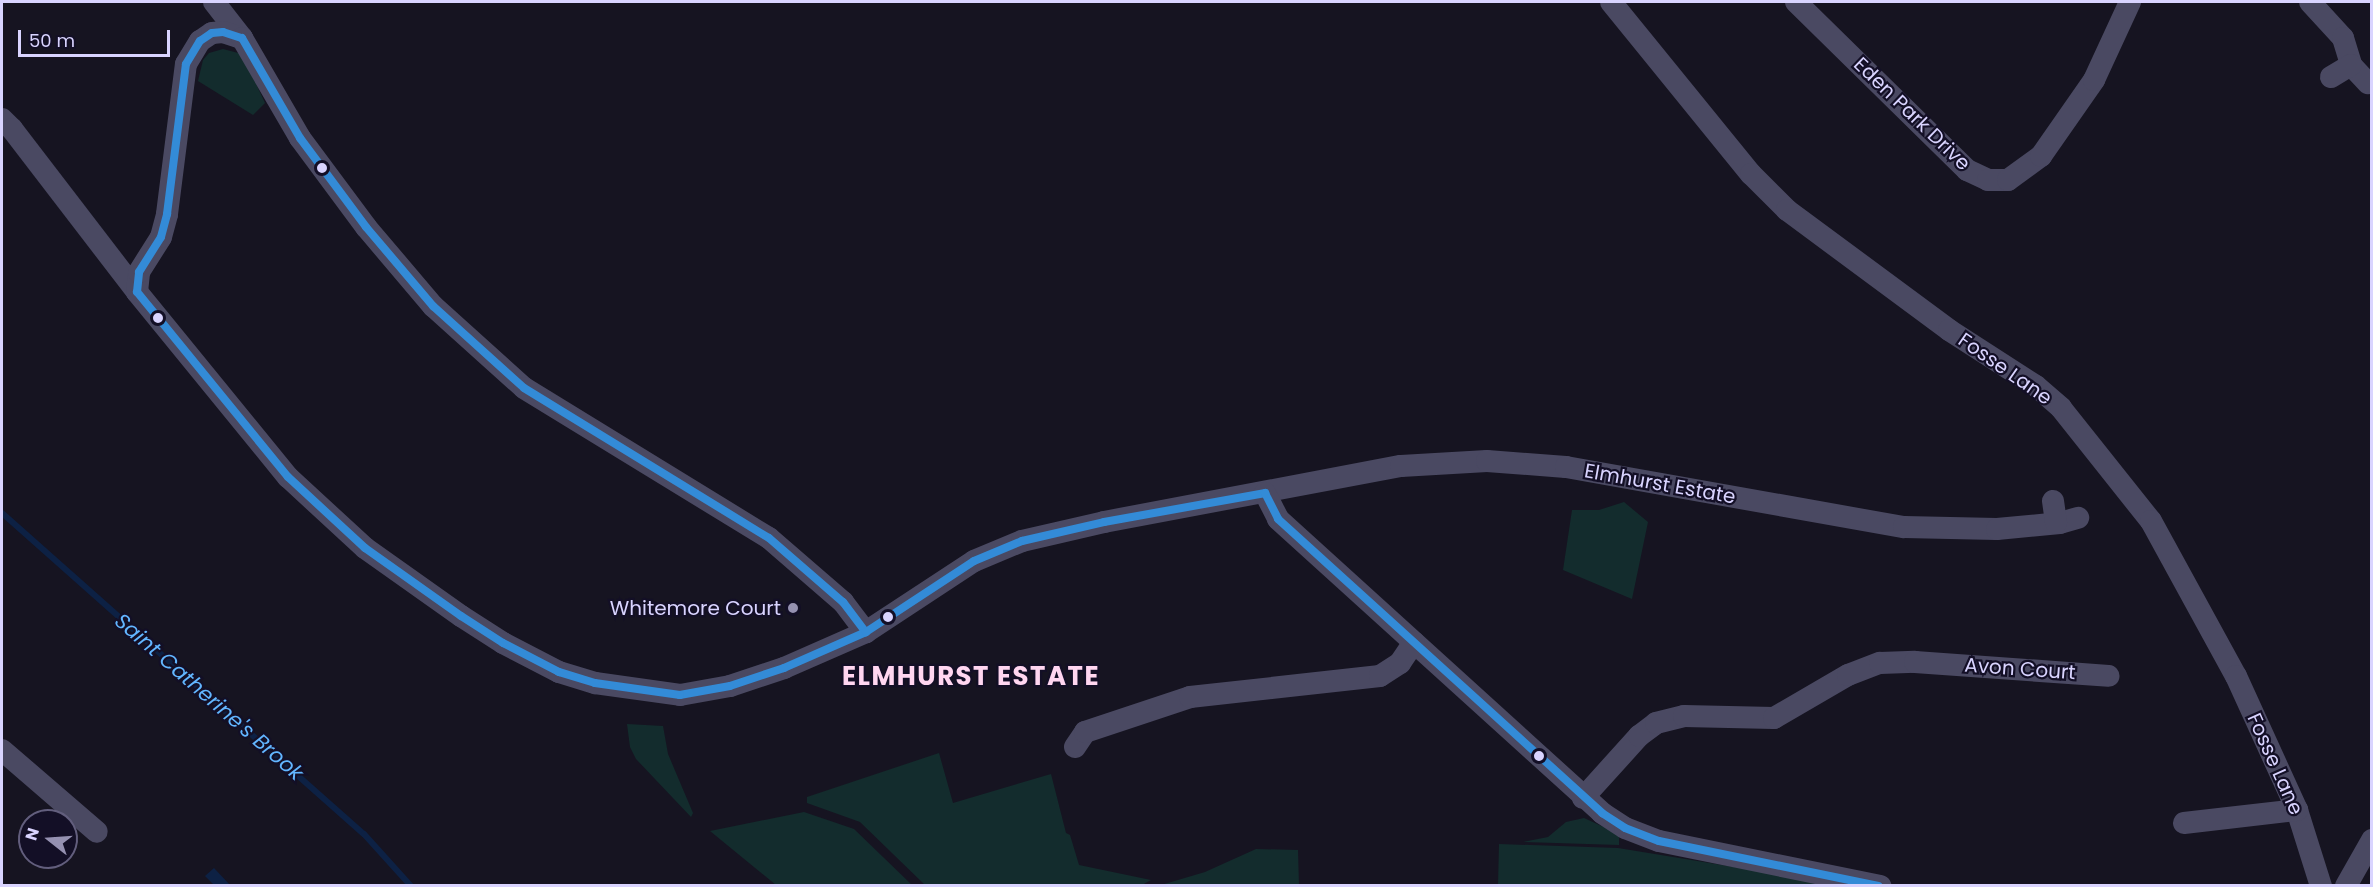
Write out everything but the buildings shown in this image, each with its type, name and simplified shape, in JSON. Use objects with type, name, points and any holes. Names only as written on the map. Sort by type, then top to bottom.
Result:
[{"type":"street","points":[[214,2],[242,38],[300,138],[366,227],[433,306],[524,388],[770,538],[843,602],[866,632]]},
{"type":"street","name":"Fosse Lane","points":[[1611,2],[1751,174],[1787,210],[1949,330],[2036,386],[2061,408],[2151,521],[2236,676],[2297,810],[2321,885]]},
{"type":"street","name":"Eden Park Drive","points":[[1796,2],[1966,170],[1988,180],[2008,180],[2042,156],[2094,80],[2130,2]]},
{"type":"street","points":[[2310,2],[2343,38],[2351,65],[2368,83]]},
{"type":"street","points":[[137,292],[139,272],[161,237],[167,214],[186,64],[200,41],[212,33],[223,33],[242,38]]},
{"type":"street","points":[[2331,77],[2351,65]]},
{"type":"street","name":"Elmhurst Estate","points":[[2,119],[137,292],[288,477],[365,548],[470,622],[560,672],[595,683],[680,695],[730,686],[784,668],[866,632],[974,561],[1022,541],[1104,522],[1401,466],[1487,461],[1566,467],[1904,527],[1997,529],[2062,514]]},
{"type":"street","points":[[1265,493],[1278,519],[1583,798],[1625,828],[1659,841],[1880,885]]},
{"type":"street","points":[[1075,747],[1085,732],[1190,697],[1380,676],[1400,663],[1414,642]]},
{"type":"street","name":"Avon Court","points":[[1583,798],[1639,736],[1656,723],[1684,717],[1774,718],[1839,679],[1880,663],[1915,662],[2109,676]]},
{"type":"street","points":[[2,750],[97,832]]},
{"type":"street","points":[[2184,823],[2297,810]]},
{"type":"street","points":[[2346,885],[2372,840]]},
{"type":"green space","points":[[223,49],[242,54],[265,103],[253,115],[198,81],[203,60],[209,53]]},
{"type":"green space","points":[[1624,502],[1648,522],[1632,599],[1563,570],[1572,510],[1599,510]]},
{"type":"green space","points":[[627,724],[663,726],[668,754],[693,813],[691,817],[636,759],[630,747]]},
{"type":"green space","points":[[939,753],[953,803],[1051,774],[1066,833],[1070,835],[1079,865],[1151,880],[1140,886],[925,885],[860,822],[807,803],[807,797]]},
{"type":"green space","points":[[804,812],[854,829],[912,885],[776,885],[710,831]]},
{"type":"green space","points":[[1584,818],[1619,834],[1619,845],[1523,842],[1548,837],[1566,822]]},
{"type":"green space","points":[[1499,844],[1618,848],[1838,884],[1498,886]]},
{"type":"green space","points":[[1256,849],[1298,850],[1299,885],[1161,885],[1205,872]]},
{"type":"water","points":[[214,868],[230,885],[214,885],[205,876]]},
{"type":"waterway","name":"Saint Catherine's Brook","points":[[2,513],[364,834],[411,886]]},
{"type":"transit line","points":[[223,32],[242,38],[300,138],[366,227],[433,306],[524,388],[769,538],[843,602],[866,632],[784,668],[730,686],[680,695],[595,683],[559,672],[503,643],[461,616],[365,548],[288,477],[137,292],[139,272],[161,237],[167,214],[186,64],[200,41],[212,33],[223,32]]},
{"type":"transit line","points":[[866,632],[974,561],[1022,541],[1104,522],[1265,493],[1278,519],[1602,813],[1625,828],[1659,841],[1878,886]]},
{"type":"place","name":"Whitemore Court","points":[[793,608]]},
{"type":"district","name":"ELMHURST ESTATE","points":[[971,677]]}]
